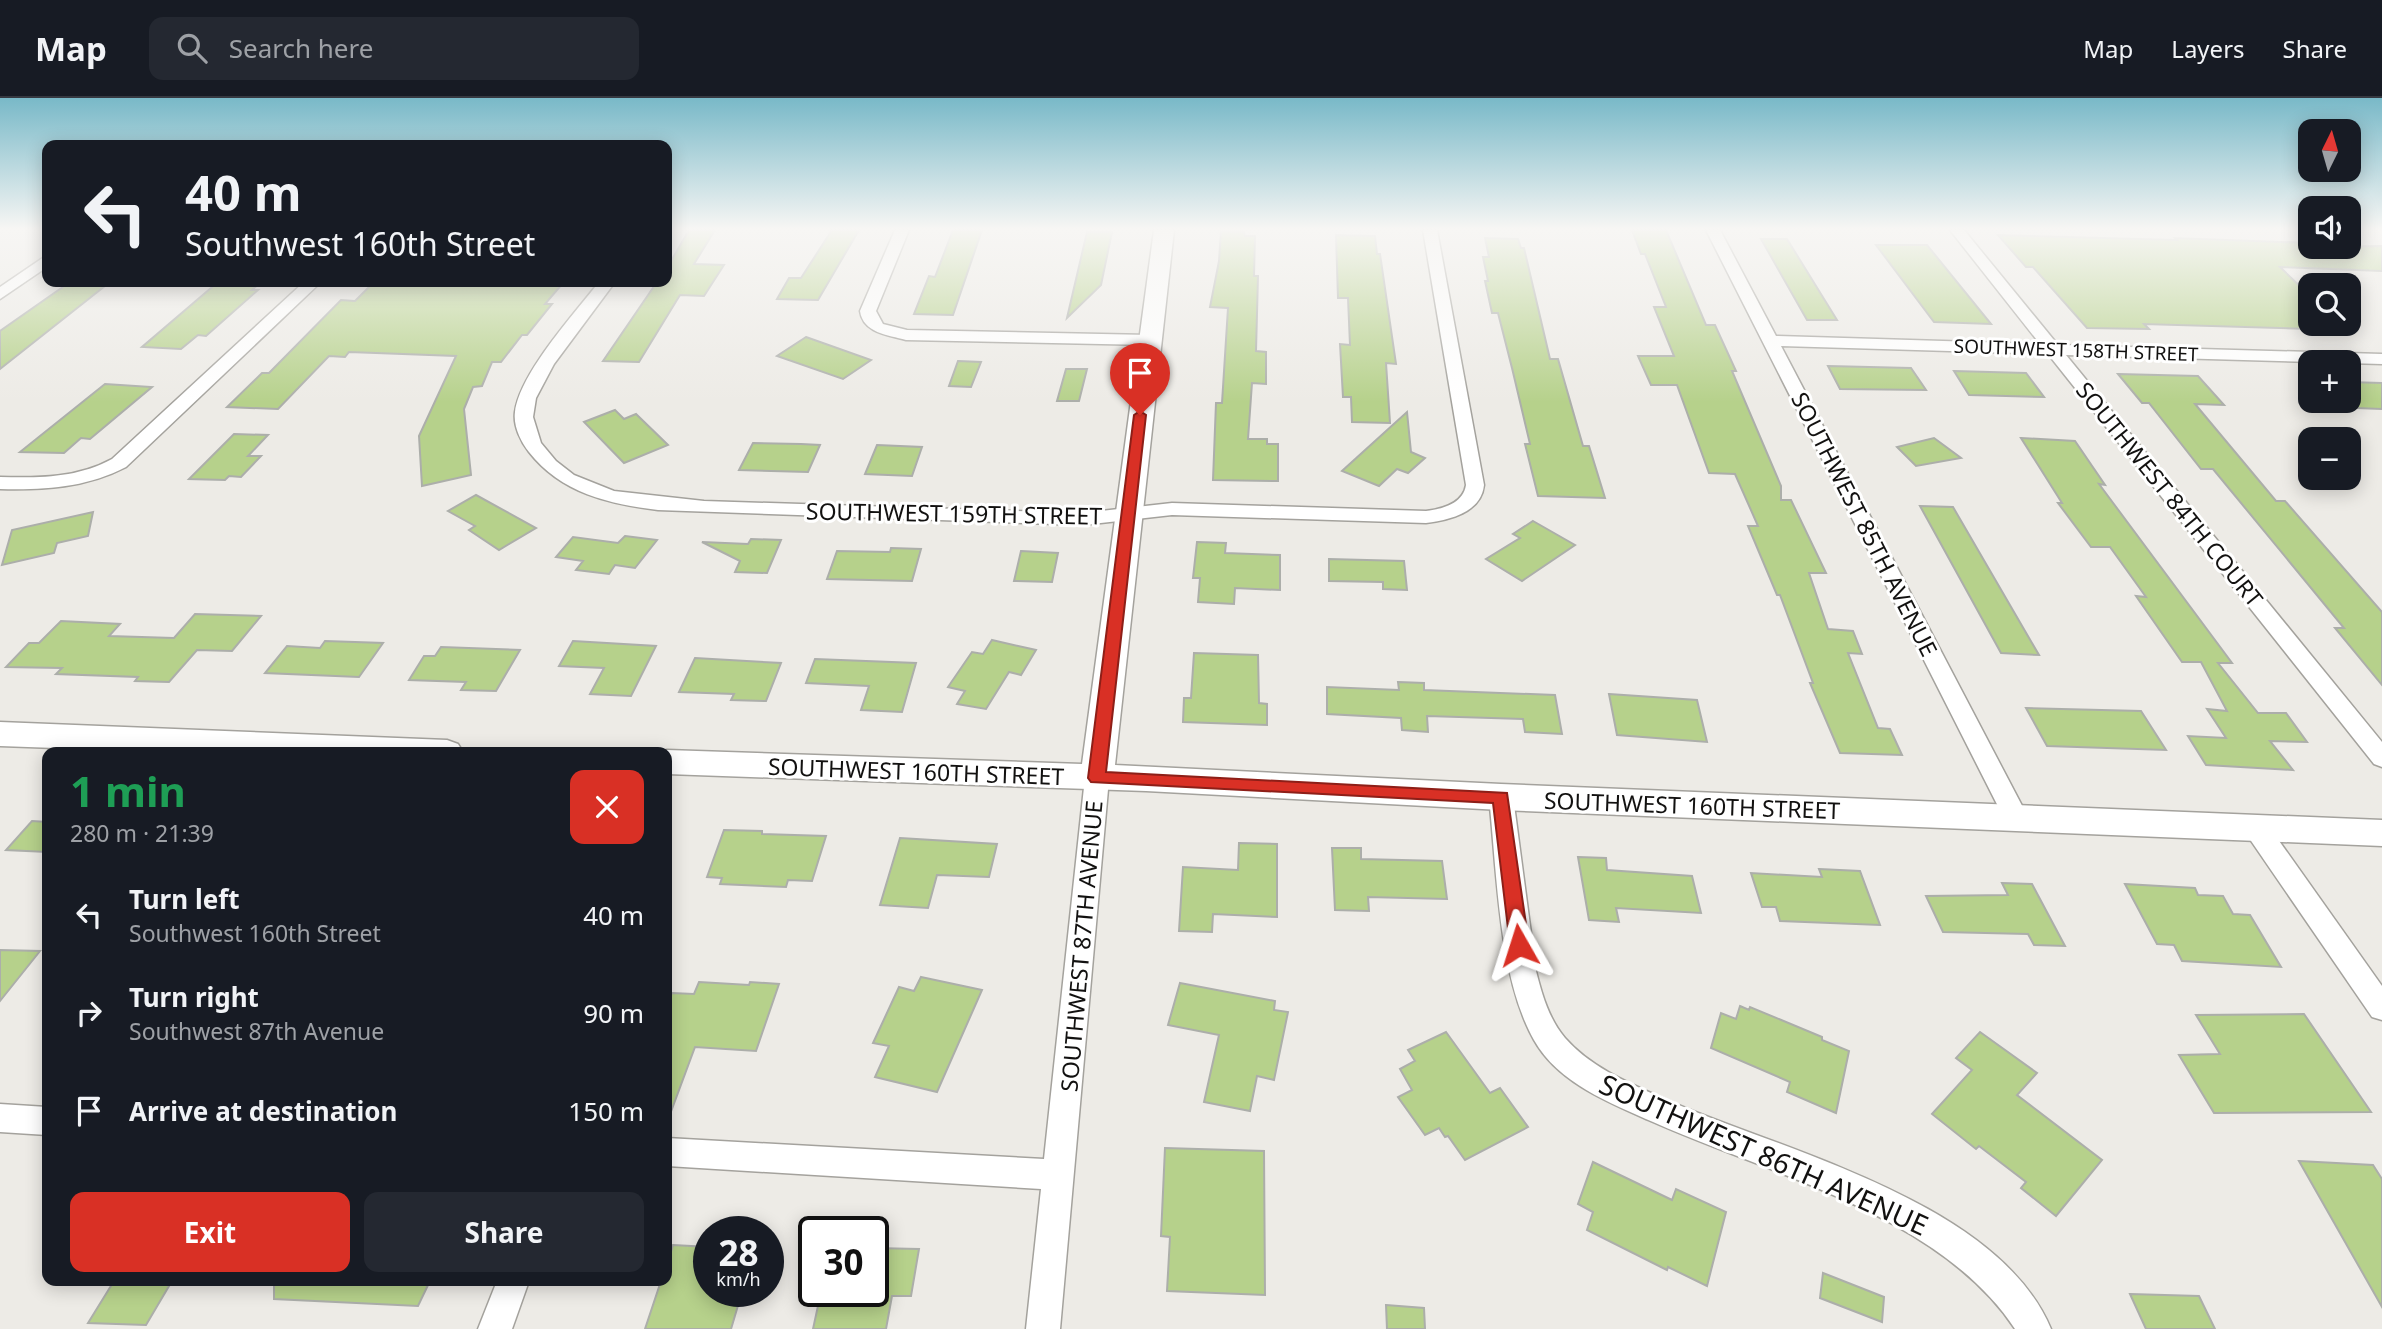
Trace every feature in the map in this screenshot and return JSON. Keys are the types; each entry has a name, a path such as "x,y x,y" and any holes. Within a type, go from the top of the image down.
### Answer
{"street":[{"path":"0,483 70,480 101,473 136,449 307,287"},
{"name":"SOUTHWEST 159TH STREET","path":"603,287 550,360 529,395 524,411 525,426 531,443 542,459 567,480 591,490 626,499 674,506 1083,519 1172,509 1426,517 1459,509 1474,493 1473,465 1441,287"},
{"path":"878,287 868,311 869,318 877,327 917,336 1150,340"},
{"name":"SOUTHWEST 87TH AVENUE","path":"1043,1329 1097,778 1127,514 1157,287"},
{"name":"SOUTHWEST 85TH AVENUE","path":"1742,287 2017,818"},
{"name":"SOUTHWEST 84TH COURT","path":"2003,287 2382,758"},
{"name":"SOUTHWEST 158TH STREET","path":"1770,341 2382,359"},
{"path":"0,734 323,747"},
{"name":"SOUTHWEST 160TH STREET","path":"672,762 2382,833"},
{"name":"SOUTHWEST 86TH AVENUE","path":"1501,797 1522,971 1528,997 1537,1023 1566,1058 1599,1083 1635,1100 1848,1188 1933,1229 1985,1268 2007,1291 2034,1329"},
{"path":"2256,828 2382,1008"},
{"path":"0,1118 42,1121"},
{"path":"672,1152 1059,1175"},
{"path":"495,1329 511,1286"}],"building":[{"path":"62,287 103,287 0,369 0,331"},
{"path":"212,287 255,287 252,290 258,290 206,336 198,335 181,349 142,347"},
{"path":"369,287 559,287 545,304 552,304 527,335 522,335 501,362 492,362 482,386 473,387 464,409 471,475 422,486 419,436 456,356 349,352 345,357 329,356 278,409 227,407 262,373 269,373 341,300 355,301"},
{"path":"653,287 710,287 704,296 680,295 639,362 603,361"},
{"path":"784,287 825,287 818,300 777,299"},
{"path":"924,287 962,287 953,315 914,314"},
{"path":"1074,287 1098,287 1067,318"},
{"path":"1214,287 1258,287 1256,351 1266,352 1266,384 1252,383 1248,439 1267,439 1267,444 1278,444 1278,481 1213,480 1216,403 1222,403 1228,308 1210,307"},
{"path":"1338,287 1385,287 1396,364 1386,363 1390,423 1352,422 1351,397 1343,397 1340,344 1350,345 1348,298 1338,298"},
{"path":"1486,287 1533,287 1550,359 1558,359 1583,446 1589,446 1605,498 1538,496 1525,444 1530,444 1512,368 1498,313 1492,313"},
{"path":"1658,287 1690,287 1706,325 1715,325 1781,486 1781,500 1791,500 1826,573 1809,573 1828,629 1853,631 1862,654 1848,653 1878,728 1890,729 1902,755 1840,753 1810,683 1813,683 1780,595 1777,595 1748,526 1758,526 1735,474 1709,473 1677,385 1651,385 1638,356 1674,356 1654,307 1666,307"},
{"path":"1789,287 1817,287 1837,320 1807,320"},
{"path":"1908,287 1961,287 1991,324 1934,322"},
{"path":"2051,287 2298,287 2298,329 2144,324 2149,329 2087,328"},
{"path":"806,337 871,360 843,379 777,356"},
{"path":"958,361 981,362 971,387 949,386"},
{"path":"1828,366 1911,368 1926,390 1840,389"},
{"path":"1066,369 1087,369 1079,401 1057,401"},
{"path":"1954,371 2026,373 2044,397 1969,395"},
{"path":"2118,374 2198,376 2224,405 2195,404 2276,501 2285,501 2382,612 2382,685 2335,628 2344,628 2213,469 2201,469 2149,403 2142,403"},
{"path":"2361,382 2382,383 2382,409 2361,408"},
{"path":"105,384 152,387 90,439 81,438 64,453 20,452"},
{"path":"615,410 624,419 636,414 668,445 624,463 584,422"},
{"path":"1407,412 1411,452 1425,458 1408,473 1397,469 1379,486 1342,471"},
{"path":"234,434 268,435 248,456 261,456 241,477 229,476 225,480 189,479"},
{"path":"1934,438 1961,458 1916,466 1897,447"},
{"path":"2021,438 2075,441 2105,485 2099,484 2232,663 2218,663 2258,713 2286,713 2307,742 2270,741 2293,770 2206,765 2188,736 2226,738 2207,709 2227,711 2201,662 2182,662 2136,596 2146,597 2110,547 2091,547 2058,503 2062,503"},
{"path":"753,443 820,445 808,472 739,470"},
{"path":"877,445 922,447 912,476 865,474"},
{"path":"476,495 536,528 499,550 469,530 475,526 448,511"},
{"path":"1920,506 1953,507 2039,655 2001,653"},
{"path":"93,512 88,536 57,543 54,553 2,565 12,530"},
{"path":"1533,521 1575,545 1522,581 1486,559 1520,538 1513,534"},
{"path":"625,536 657,540 635,568 615,565 609,574 576,570 583,561 556,557 573,537 618,543"},
{"path":"751,539 781,540 767,573 735,572 740,561 702,542 748,544"},
{"path":"1197,542 1226,543 1225,553 1280,555 1280,590 1235,588 1234,604 1198,602 1200,578 1193,578"},
{"path":"891,548 921,549 912,581 827,579 837,551 890,552"},
{"path":"1021,551 1058,553 1052,582 1014,581"},
{"path":"1329,559 1404,561 1407,590 1383,589 1383,582 1329,581"},
{"path":"195,614 261,616 232,651 197,650 169,682 135,681 138,677 56,674 62,668 6,667 29,643 39,643 61,621 120,624 109,636 174,638"},
{"path":"992,640 1036,650 1021,675 1009,672 986,709 957,704 965,691 948,687 972,652 983,654"},
{"path":"325,641 383,643 359,677 265,673 287,646 320,648"},
{"path":"573,641 656,646 631,696 590,694 604,668 559,666"},
{"path":"441,647 520,650 496,691 461,690 466,682 409,680 424,656 435,656"},
{"path":"1194,653 1258,655 1259,703 1267,704 1267,725 1183,722 1184,698 1191,698"},
{"path":"695,658 781,663 766,701 731,700 734,694 679,692"},
{"path":"815,659 916,663 902,712 861,710 869,686 806,683"},
{"path":"1398,682 1424,683 1424,690 1555,695 1562,734 1525,732 1523,719 1427,716 1428,732 1402,730 1401,718 1327,714 1327,687 1399,690"},
{"path":"1609,694 1697,700 1707,742 1617,735"},
{"path":"2026,708 2141,711 2166,750 2047,746"},
{"path":"32,821 42,822 42,852 6,850"},
{"path":"724,830 826,836 812,881 788,880 786,887 720,884 722,878 707,877"},
{"path":"900,838 997,844 989,877 937,875 928,908 880,905"},
{"path":"1239,843 1277,844 1277,917 1213,914 1212,932 1179,931 1183,867 1238,870"},
{"path":"1332,848 1361,848 1361,859 1442,861 1447,899 1368,897 1369,911 1335,910"},
{"path":"1578,857 1606,858 1607,870 1692,876 1701,913 1616,908 1619,922 1589,920"},
{"path":"1819,869 1860,871 1880,925 1780,921 1776,907 1762,907 1751,873 1822,877"},
{"path":"2002,883 2032,884 2065,946 2034,945 2028,934 1943,932 1926,896 2008,895"},
{"path":"2125,884 2195,888 2198,895 2223,896 2233,914 2250,915 2281,967 2182,961 2174,945 2157,944"},
{"path":"0,950 40,951 0,1001"},
{"path":"921,977 982,990 937,1092 875,1077 889,1046 873,1043 899,987 914,991"},
{"path":"699,982 779,984 756,1051 695,1047 672,1109 672,993 694,994"},
{"path":"1180,983 1275,1001 1274,1010 1288,1012 1274,1080 1257,1076 1250,1111 1204,1102 1219,1035 1168,1025"},
{"path":"1740,1006 1749,1010 1750,1007 1849,1051 1836,1113 1787,1092 1790,1082 1711,1048 1721,1013 1736,1019"},
{"path":"2304,1014 2371,1112 2214,1113 2179,1055 2220,1054 2196,1015"},
{"path":"1446,1032 1490,1093 1500,1088 1528,1127 1465,1160 1439,1128 1425,1135 1398,1097 1412,1090 1400,1069 1415,1061 1408,1050"},
{"path":"1980,1032 2037,1073 2017,1095 2102,1160 2056,1216 2021,1188 2026,1182 1979,1146 1976,1149 1932,1114 1972,1070 1956,1058"},
{"path":"1165,1148 1264,1151 1265,1295 1167,1291 1170,1237 1161,1236"},
{"path":"2299,1161 2373,1165 2382,1179 2382,1307"},
{"path":"1593,1162 1672,1200 1676,1189 1726,1212 1707,1286 1668,1267 1667,1270 1587,1230 1593,1212 1578,1204"},
{"path":"673,1245 693,1246 693,1307 738,1307 731,1329 645,1329 659,1286 672,1286"},
{"path":"889,1248 919,1249 911,1296 892,1296 886,1329 813,1329 818,1307 889,1307"},
{"path":"1823,1273 1884,1297 1882,1322 1820,1298"},
{"path":"111,1286 169,1286 146,1325 88,1323"},
{"path":"274,1286 428,1286 418,1306 274,1299"},
{"path":"2130,1294 2199,1296 2215,1329 2146,1329"},
{"path":"1386,1305 1424,1308 1425,1329 1387,1329"}],"route":[{"path":"1140,415 1097,778 1501,797 1519,945"}]}
